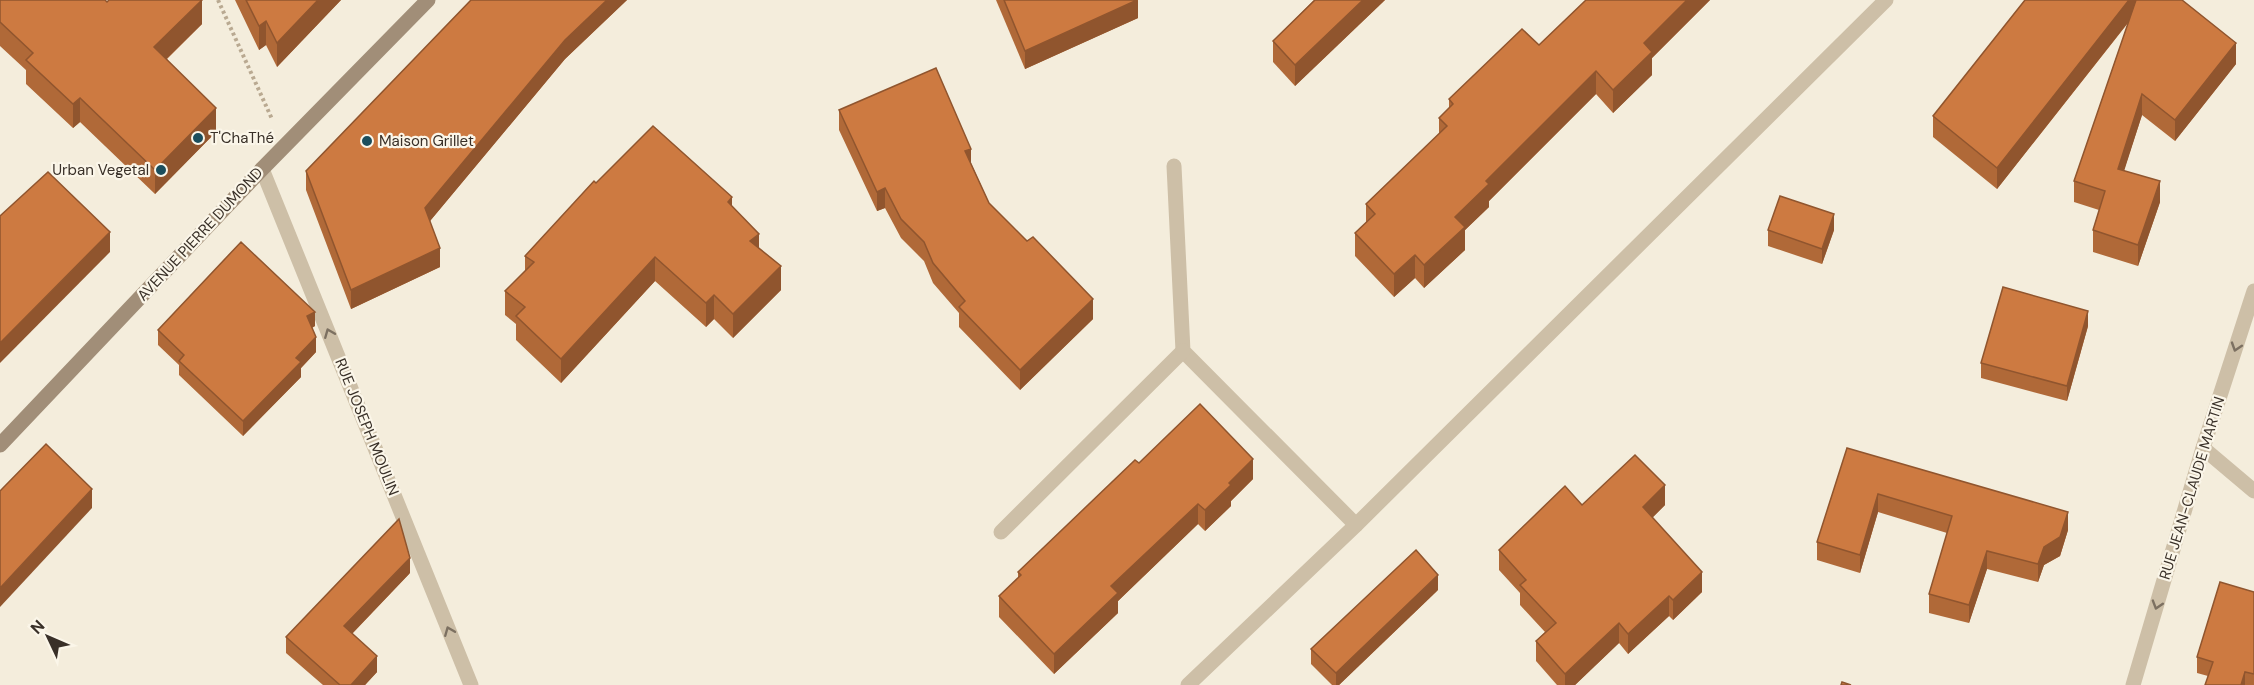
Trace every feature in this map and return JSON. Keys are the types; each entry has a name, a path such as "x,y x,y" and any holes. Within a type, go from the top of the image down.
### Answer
{"main road":[{"name":"AVENUE PIERRE DUMOND","path":"0,444 287,143 428,0"}],"street":[{"path":"1188,685 1356,525 1886,0"},
{"path":"1174,166 1183,351 1356,525"},
{"name":"RUE JOSEPH MOULIN","path":"262,169 471,685"},
{"name":"RUE JEAN-CLAUDE MARTIN","path":"2133,685 2203,448 2254,291"},
{"path":"1001,532 1183,351"},
{"path":"2203,448 2254,491"}],"path":[{"path":"218,0 264,106 287,143"}],"building":[{"path":"0,0 105,0 107,2 109,0 202,0 154,47 216,108 155,170 80,98 73,104 26,60 33,53 0,22"},
{"path":"246,0 318,0 277,43 266,21 259,26"},
{"path":"471,0 607,0 565,40 425,208 440,248 351,290 306,171"},
{"path":"1004,0 1137,0 1025,51"},
{"path":"1315,0 1363,0 1295,65 1273,41"},
{"path":"1586,0 1687,0 1644,43 1652,52 1613,90 1596,71 1486,181 1489,184 1455,217 1465,227 1424,265 1415,255 1394,274 1355,233 1375,214 1366,204 1447,126 1439,118 1453,104 1449,99 1522,29 1539,45"},
{"path":"2025,0 2129,0 1997,168 1933,116"},
{"path":"2136,0 2182,0 2236,43 2175,120 2142,94 2118,169 2160,181 2138,245 2093,230 2105,191 2074,181"},
{"path":"936,68 971,149 965,151 989,203 1027,241 1033,237 1093,299 1020,370 959,307 965,301 933,263 924,242 901,219 885,188 877,192 839,110"},
{"path":"653,126 732,197 728,202 759,234 750,241 781,266 733,314 714,295 706,303 655,257 561,359 516,316 525,307 505,291 534,262 525,256 594,181 596,183"},
{"path":"48,172 110,232 0,343 0,216"},
{"path":"1780,196 1834,214 1822,249 1768,230"},
{"path":"241,242 315,312 307,316 316,337 296,358 301,362 243,421 179,361 184,355 158,330"},
{"path":"2003,287 2088,311 2067,386 1981,363"},
{"path":"1200,404 1253,459 1205,510 1198,504 1111,586 1118,593 1054,654 999,596 1021,575 1018,572 1135,460 1139,463"},
{"path":"46,444 92,489 0,588 0,491"},
{"path":"1847,448 2068,512 2060,537 2044,547 2038,564 1987,551 1969,605 1929,594 1952,516 1878,494 1860,555 1817,542"},
{"path":"1635,455 1665,485 1643,507 1702,572 1673,600 1669,596 1628,634 1619,623 1565,674 1536,641 1556,623 1520,585 1526,580 1499,550 1565,486 1582,505"},
{"path":"399,519 410,558 344,626 377,656 351,685 340,685 286,637"},
{"path":"1416,550 1438,575 1336,673 1311,649"},
{"path":"2220,582 2254,592 2254,674 2245,672 2241,685 2205,685 2213,662 2197,657"}],"place":[{"name":"T'ChaThé","path":"198,138"},
{"name":"Maison Grillet","path":"367,141"},
{"name":"Urban Vegetal","path":"161,170"}]}
